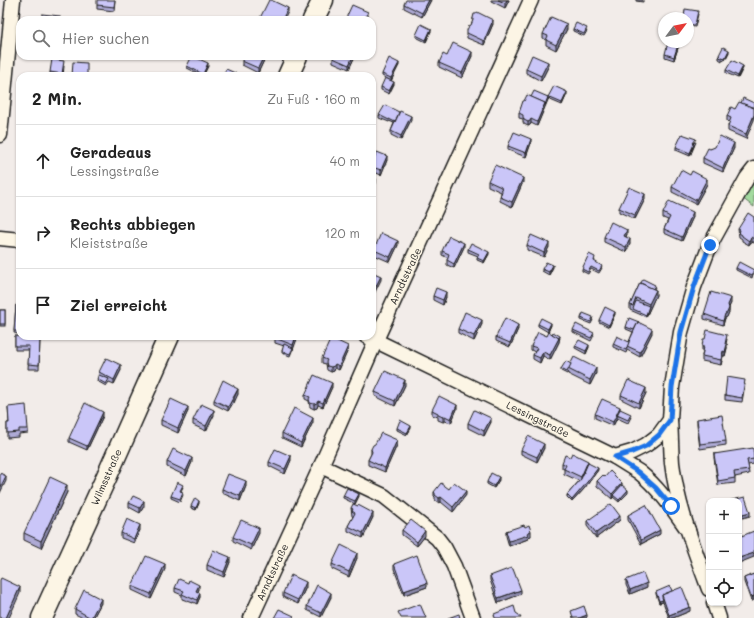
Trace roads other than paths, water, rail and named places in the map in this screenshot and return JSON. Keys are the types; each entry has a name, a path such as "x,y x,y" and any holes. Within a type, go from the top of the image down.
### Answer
{"street":[{"path":"0,135 13,0"},
{"path":"315,16 322,0"},
{"name":"Arndtstraße","path":"376,327 531,0"},
{"path":"290,72 295,60"},
{"path":"706,581 688,530 679,498 672,463 670,420 672,387 681,332 694,287 710,245 747,178 754,169"},
{"path":"0,238 16,240"},
{"name":"Wilmsstraße","path":"42,618 167,340"},
{"name":"Arndtstraße","path":"251,618 322,466 370,340"},
{"name":"Lessingstraße","path":"375,340 615,457 638,472 656,488 688,530"},
{"path":"615,457 646,446 659,435 670,420"},
{"path":"322,466 384,496 437,538 454,566 473,618"},
{"path":"715,606 719,618"}]}
